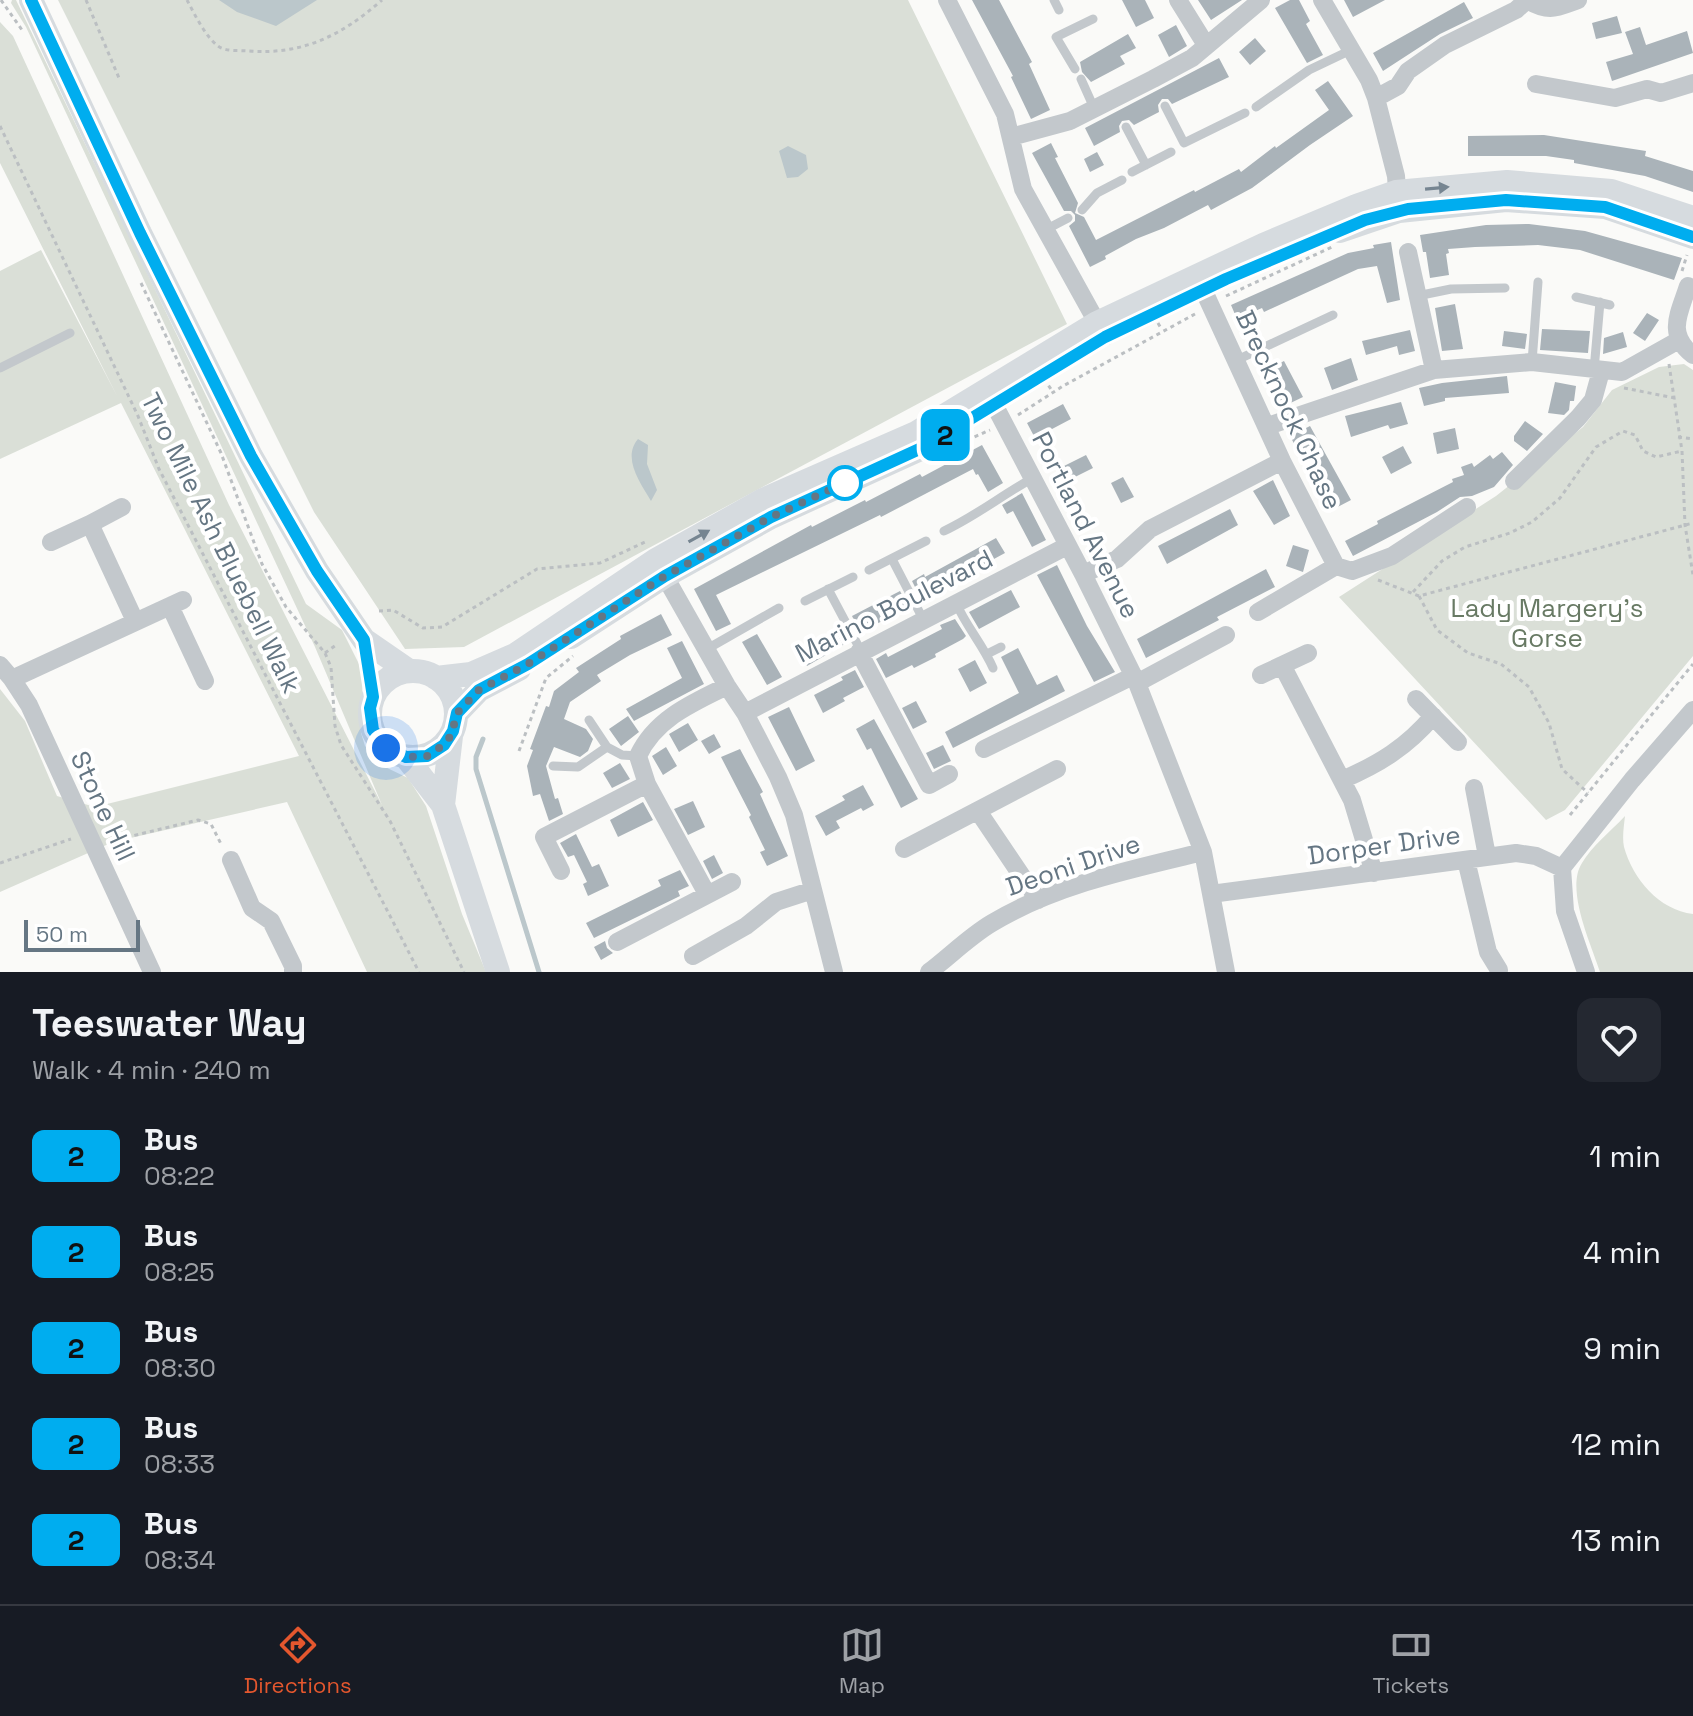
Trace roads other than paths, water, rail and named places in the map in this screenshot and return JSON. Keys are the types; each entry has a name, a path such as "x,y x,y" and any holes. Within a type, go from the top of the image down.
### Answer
{"street":[{"path":"31,0 140,233 251,456 317,571 364,640 409,671"},
{"path":"947,0 1005,114 1023,189 1101,330"},
{"path":"1178,0 1206,45"},
{"path":"1011,137 1070,121 1094,108 1116,106 1156,86 1261,0"},
{"path":"1322,0 1376,98 1396,176 1398,201"},
{"path":"1376,98 1398,86 1408,71 1445,45 1516,10 1527,0 1539,8 1552,10 1578,0"},
{"path":"1536,84 1615,98 1647,89 1661,93 1693,83"},
{"path":"436,678 471,674 515,655 661,568 926,446 996,407 1101,330 1365,220 1398,201 1507,182 1611,191 1693,218"},
{"path":"1398,201 1506,200 1605,207 1692,246"},
{"path":"1408,252 1434,370"},
{"path":"1673,343 1688,286"},
{"name":"Brecknock Chase","path":"1203,290 1282,461 1344,569"},
{"path":"1673,343 1693,355"},
{"path":"1268,426 1434,370 1532,362 1622,372 1673,343"},
{"path":"1514,481 1593,400 1598,371"},
{"name":"Portland Avenue","path":"996,407 1135,679 1203,852 1226,972"},
{"path":"1083,574 1117,559 1150,529 1282,461"},
{"path":"51,542 122,507"},
{"path":"1258,612 1344,569 1392,556 1467,507"},
{"path":"90,524 135,621"},
{"name":"Marino Boulevard","path":"745,713 1067,546"},
{"path":"364,640 373,697 370,719 378,740 386,748 406,757 427,756 444,745 479,690 528,664 661,568"},
{"path":"661,568 745,713 778,777 794,815 834,972"},
{"path":"6,672 177,603 205,681"},
{"path":"984,749 1226,635"},
{"path":"860,652 929,785 949,774"},
{"path":"1261,675 1308,653"},
{"path":"1282,665 1342,780 1362,827 1374,873"},
{"path":"373,697 391,677 409,671 428,673 451,693 454,725 443,805"},
{"name":"Stone Hill","path":"6,672 29,705 152,972"},
{"path":"707,894 647,784 638,756 644,743 677,710 727,686"},
{"path":"1416,699 1458,742"},
{"path":"1586,972 1565,911 1562,868 1693,710"},
{"path":"1342,780 1393,755 1414,738 1433,716"},
{"path":"406,757 443,805 498,972"},
{"path":"904,849 1057,769"},
{"path":"561,871 541,828 647,784"},
{"path":"1474,788 1487,856"},
{"path":"978,811 1038,900"},
{"name":"Deoni Drive","path":"929,972 991,923 1038,900 1123,871 1203,852"},
{"name":"Dorper Drive","path":"1211,894 1516,853 1536,856 1562,868"},
{"path":"231,860 252,908 271,921 293,972"},
{"path":"1466,860 1488,952 1499,970"},
{"path":"617,942 732,882"},
{"path":"693,956 746,926 776,902 813,890"}],"lane":[{"path":"1075,69 1056,37 1093,19"},
{"path":"1256,107 1309,70 1351,50"},
{"path":"1081,79 1094,108"},
{"path":"1165,106 1184,143 1245,113"},
{"path":"1126,127 1146,165"},
{"path":"1132,172 1171,152"},
{"path":"1082,210 1097,193 1122,180"},
{"path":"1045,230 1068,218"},
{"path":"1532,362 1538,282"},
{"path":"1417,296 1451,289 1505,288"},
{"path":"1576,297 1605,304 1598,371"},
{"path":"1237,360 1333,315"},
{"path":"0,368 70,333"},
{"path":"944,531 975,516 997,498 1033,478"},
{"path":"869,570 926,541"},
{"path":"892,559 923,619"},
{"path":"805,601 853,577"},
{"path":"828,589 860,652"},
{"path":"956,603 993,668"},
{"path":"707,649 779,608"},
{"path":"987,654 1001,647"},
{"path":"589,720 607,747 622,755 638,756"},
{"path":"553,766 578,767 607,747"}],"waterway":[{"path":"483,739 476,757 476,769 539,972"}],"park label":[{"name":"Lady Margery's Gorse","path":"1547,623"}]}
